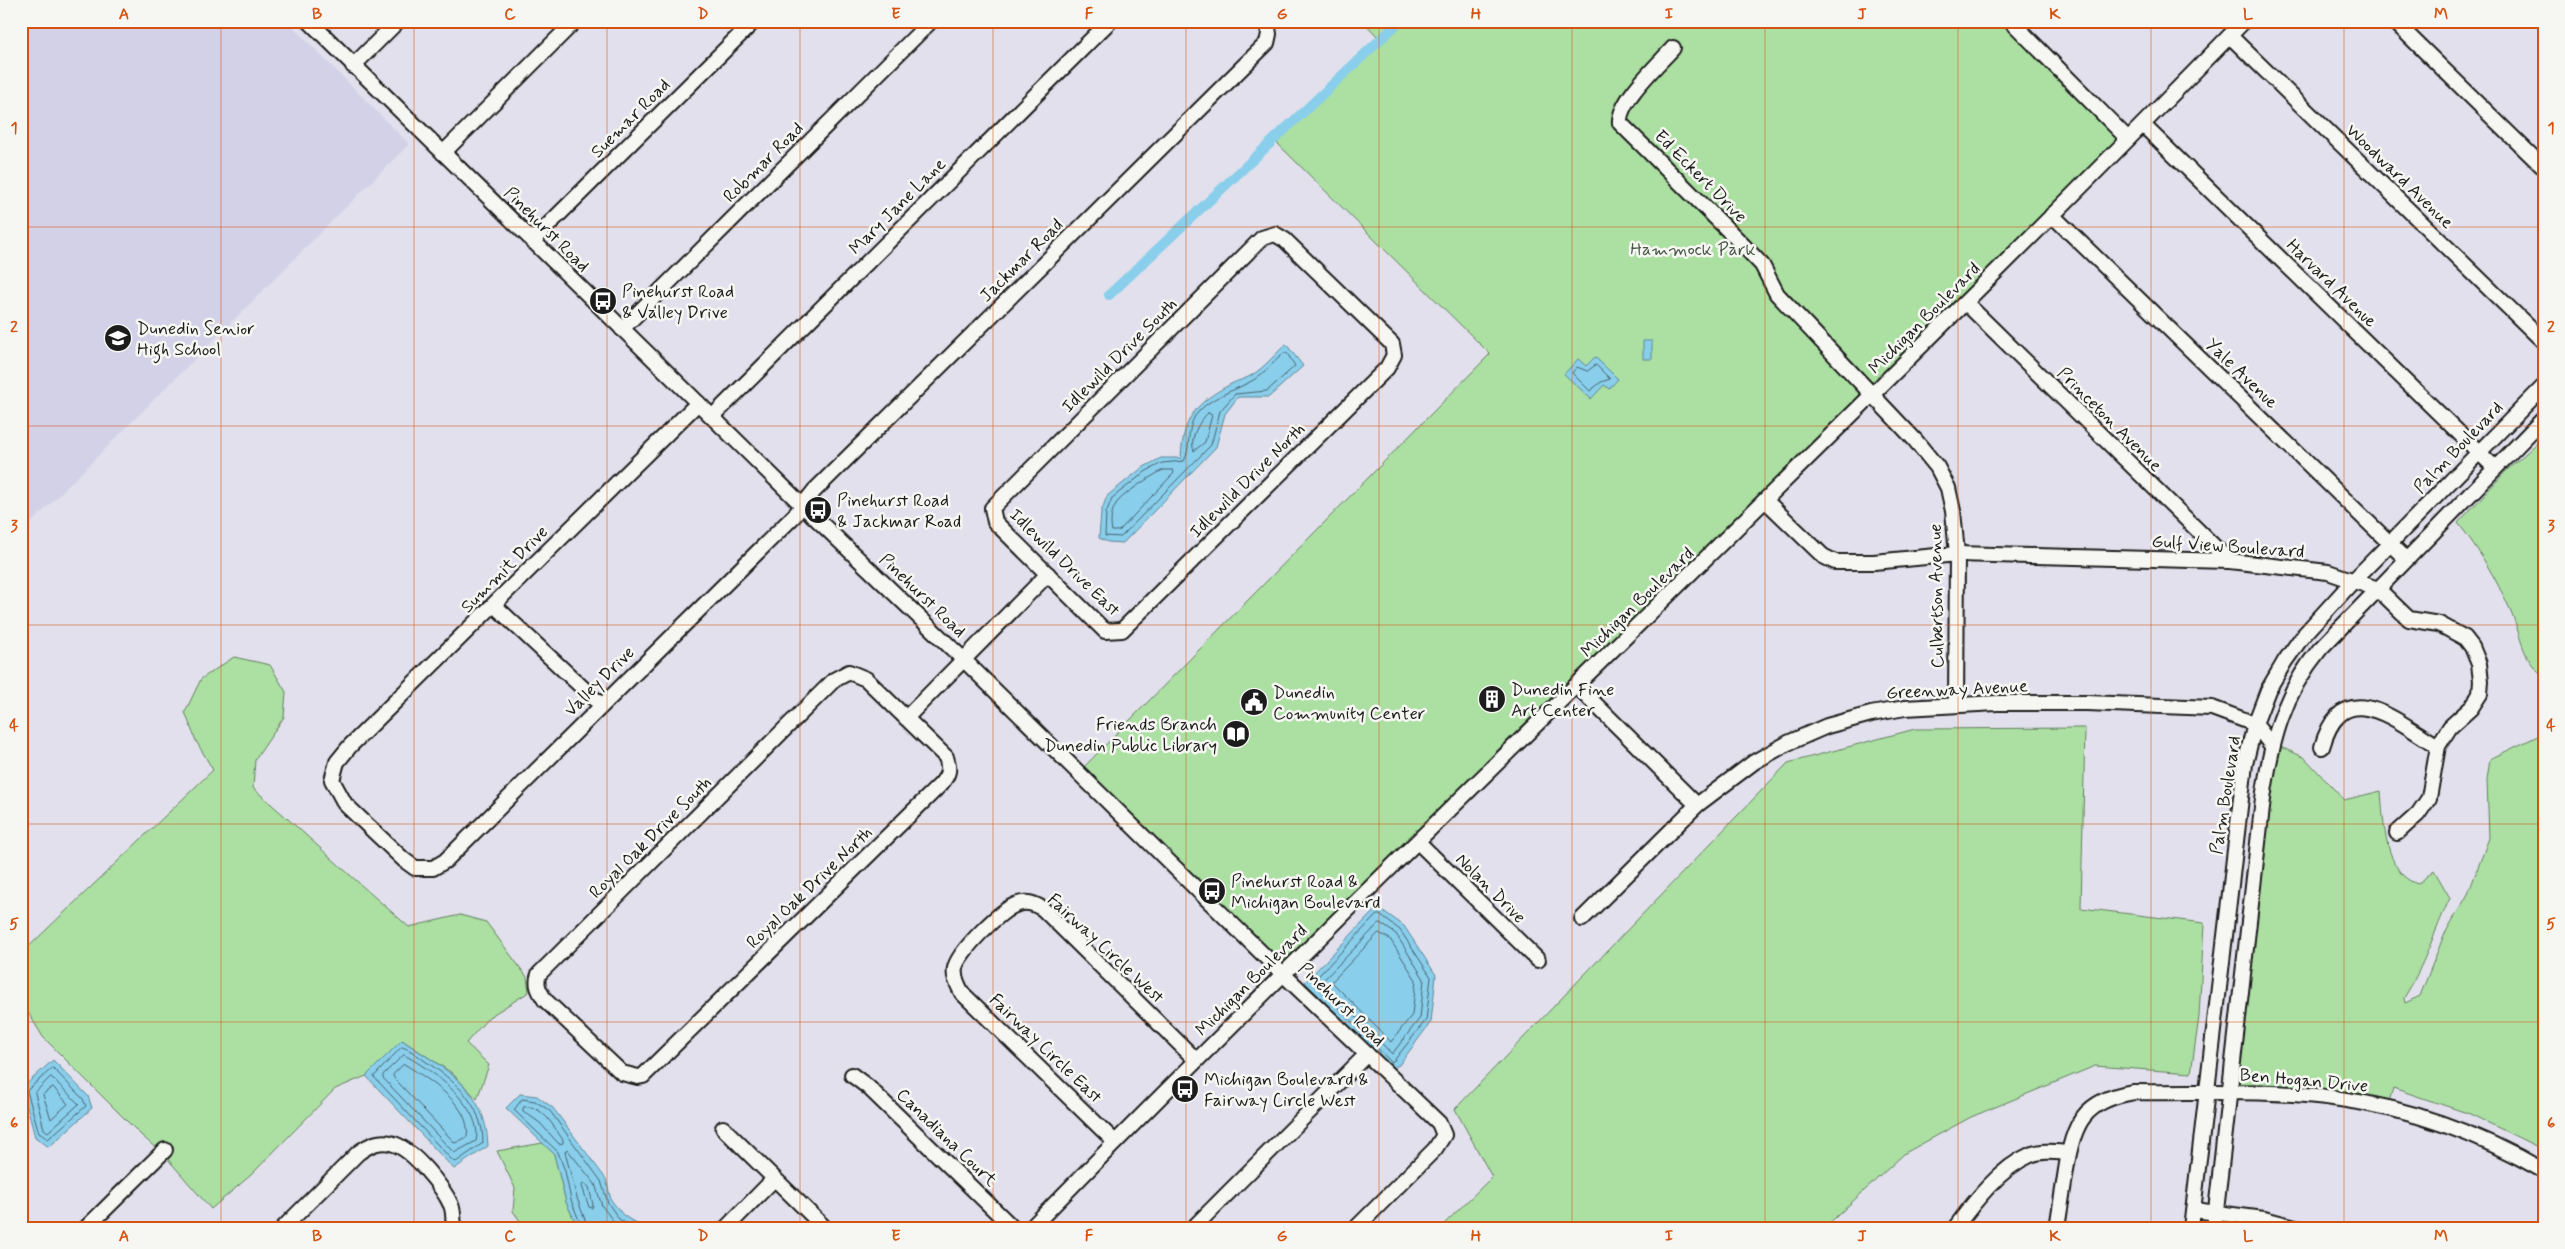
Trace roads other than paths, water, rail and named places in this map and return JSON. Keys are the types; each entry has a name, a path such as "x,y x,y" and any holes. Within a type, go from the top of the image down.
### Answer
{"street":[{"name":"Pinehurst Road","path":"308,21 802,505 964,660 1283,974 1439,1123 1444,1135 1435,1149 1356,1228"},
{"path":"353,66 398,21"},
{"path":"443,153 576,21"},
{"name":"Suemar Road","path":"532,240 754,21"},
{"name":"Robmar Road","path":"622,329 931,21"},
{"name":"Mary Jane Lane","path":"712,416 1110,21"},
{"name":"Jackmar Road","path":"802,505 1267,43 1270,34 1267,21"},
{"path":"2011,21 2128,140"},
{"name":"Michigan Boulevard","path":"1031,1228 1283,974 1874,396 2244,21"},
{"path":"2394,21 2544,168"},
{"name":"Woodward Avenue","path":"2230,36 2544,342"},
{"name":"Ed Eckert Drive","path":"1673,48 1628,100 1620,115 1620,123 1762,265 1777,294 1874,396"},
{"name":"Harvard Avenue","path":"2143,124 2495,468"},
{"name":"Yale Avenue","path":"2052,215 2406,559"},
{"name":"Idlewild Drive South","path":"992,508 1262,238 1275,234 1285,240 1392,344 1394,355"},
{"name":"Princeton Avenue","path":"1966,303 2229,562"},
{"name":"Idlewild Drive North","path":"1122,630 1387,368 1394,355"},
{"name":"Palm Boulevard","path":"2191,1228 2245,764 2255,724 2268,690 2302,637 2353,580 2544,386"},
{"name":"Culbertson Avenue","path":"1874,396 1931,460 1948,488 1953,511 1957,554 1956,704"},
{"name":"Summit Drive","path":"415,868 404,860 345,804 332,780 337,762 698,403"},
{"path":"2214,1228 2263,799 2272,746 2289,696 2305,667 2406,559 2544,418"},
{"name":"Gulf View Boulevard","path":"1766,502 1822,556 1835,562 1874,562 1957,554 2229,562 2328,572 2378,589 2409,619 2439,624 2465,638 2472,647 2479,664 2480,694 2471,708 2450,728 2438,746 2429,798 2418,814 2398,833"},
{"name":"Valley Drive","path":"415,868 433,868 445,861 794,516 802,505"},
{"name":"Idlewild Drive East","path":"992,508 995,522 1105,631 1122,630"},
{"path":"906,718 1048,574"},
{"path":"494,605 601,705"},
{"name":"Royal Oak Drive South","path":"643,1076 638,1077 622,1073 545,1000 538,989 537,980 540,974 840,675 849,672 866,679 906,718"},
{"path":"1578,686 1697,805"},
{"name":"Greenway Avenue","path":"1582,919 1697,805 1754,762 1788,743 1827,726 1879,712 1956,704 2087,703 2212,708 2255,724"},
{"path":"2322,747 2326,732 2336,718 2345,711 2358,706 2376,709 2438,746"},
{"name":"Royal Oak Drive North","path":"643,1076 942,784 948,774 949,766 946,756 906,718"},
{"path":"2255,724 2272,746"},
{"name":"Nolan Drive","path":"1418,842 1538,960"},
{"name":"Fairway Circle West","path":"955,979 954,970 958,960 1000,914 1019,903 1032,902 1043,909 1196,1060"},
{"name":"Fairway Circle East","path":"955,979 962,993 1115,1142"},
{"path":"2219,979 2241,982"},
{"path":"1193,1228 1367,1054"},
{"name":"Canadiana Court","path":"852,1075 868,1087 1013,1228"},
{"name":"Ben Hogan Drive","path":"2057,1228 2068,1153 2078,1122 2088,1110 2102,1101 2117,1095 2134,1092 2228,1093 2338,1098 2380,1105 2428,1118 2475,1135 2544,1171"},
{"path":"723,1128 825,1228"},
{"path":"283,1228 358,1153 369,1145 382,1142 394,1144 405,1150 431,1176 452,1207 454,1228"},
{"path":"86,1228 165,1150"},
{"path":"1955,1228 1974,1203 2015,1163 2031,1154 2048,1151 2068,1153"},
{"path":"726,1228 774,1179"},
{"path":"2194,1210 2217,1212 2299,1228"}],"water":[{"path":"1643,341 1652,341 1652,359 1643,359"},
{"path":"1286,344 1303,366 1269,397 1238,397 1225,414 1216,447 1123,543 1108,542 1099,538 1101,512 1107,496 1142,468 1161,458 1181,458 1182,444 1188,421 1200,405 1219,391 1257,372"},
{"path":"1595,357 1618,379 1609,389 1604,385 1591,399 1564,374 1578,359 1586,366"},
{"path":"1378,907 1404,926 1436,975 1431,1022 1399,1065 1391,1069 1305,982"},
{"path":"402,1040 448,1071 471,1094 480,1109 488,1146 454,1169 366,1076"},
{"path":"53,1060 88,1096 92,1108 49,1147 35,1137 22,1088"},
{"path":"520,1094 537,1096 553,1108 606,1179 611,1200 623,1215 643,1228 578,1228 566,1202 554,1154 506,1108"}],"waterway":[{"path":"1109,295 1400,21"}],"place":[{"name":"Pinehurst Road & Valley Drive","path":"603,301"},
{"name":"Dunedin Senior High School","path":"118,338"},
{"name":"Pinehurst Road & Jackmar Road","path":"818,510"},
{"name":"Dunedin Fine Art Center","path":"1492,699"},
{"name":"Dunedin Community Center","path":"1254,702"},
{"name":"Friends Branch Dunedin Public Library","path":"1236,734"},
{"name":"Pinehurst Road & Michigan Boulevard","path":"1212,891"},
{"name":"Michigan Boulevard & Fairway Circle West","path":"1185,1089"}],"park label":[{"name":"Hammock Park","path":"1693,249"}]}
